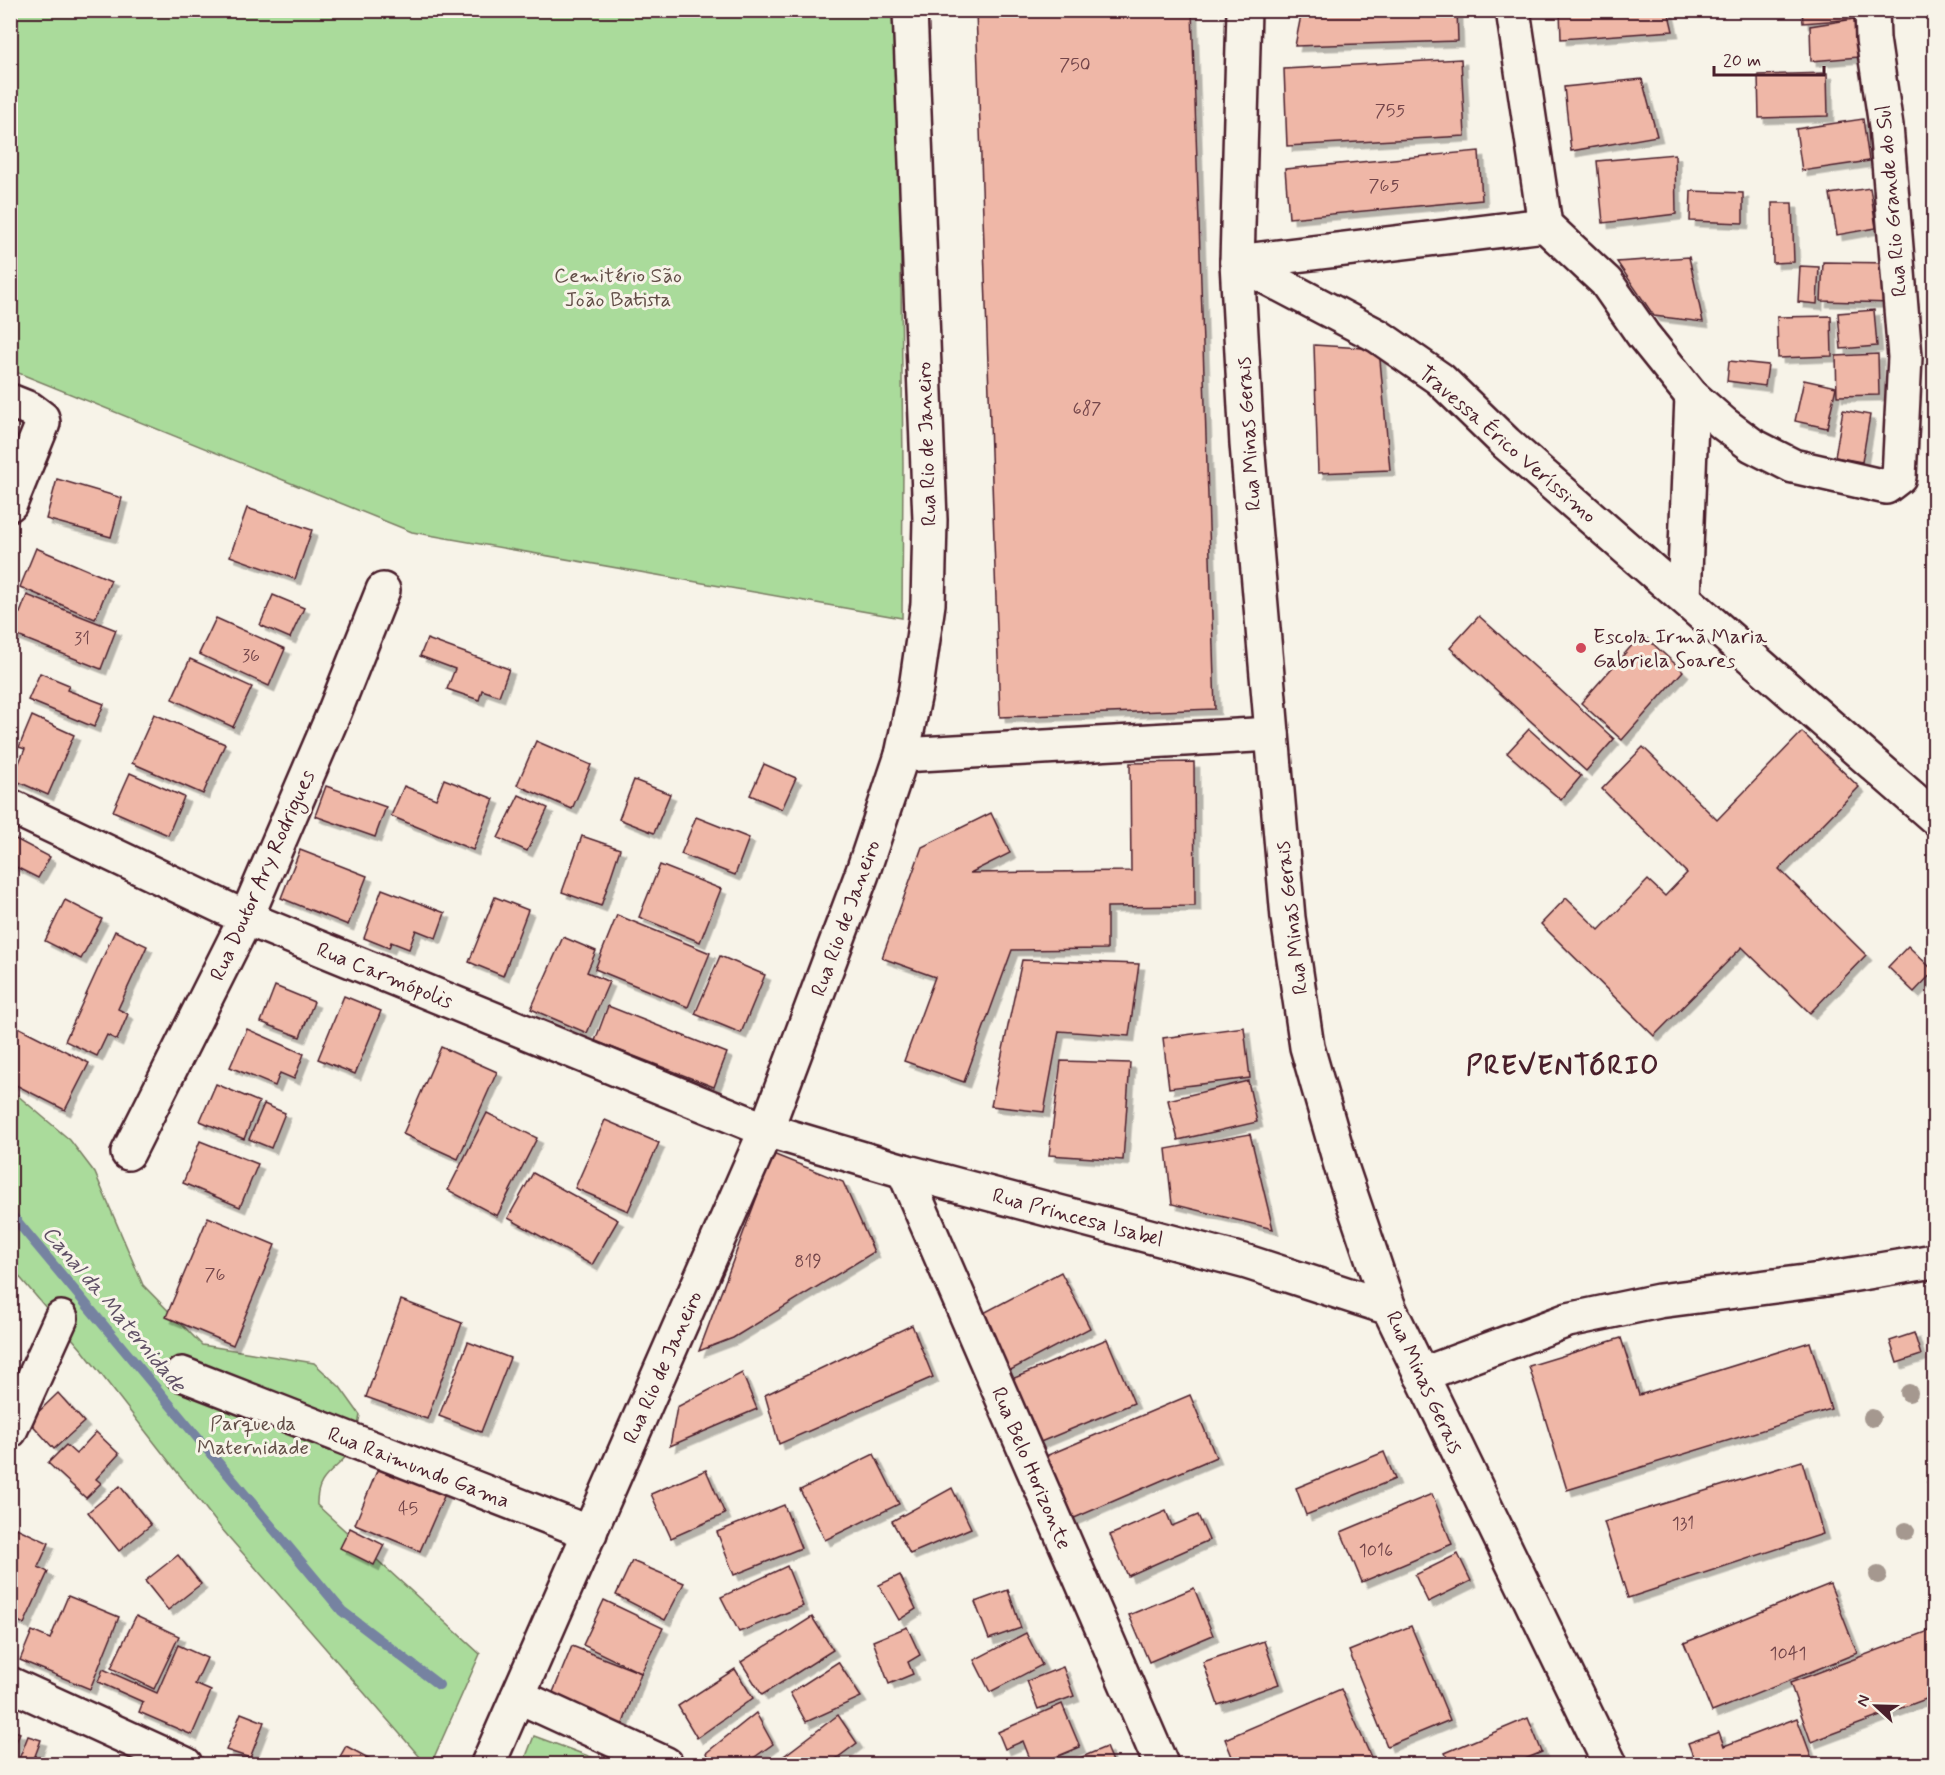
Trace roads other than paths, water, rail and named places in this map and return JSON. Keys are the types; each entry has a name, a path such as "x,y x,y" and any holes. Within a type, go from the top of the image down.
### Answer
{"street":[{"name":"Rua Rio de Janeiro","path":"488,1764 766,1130 862,874 902,756 928,604 930,520 910,10"},
{"name":"Rua Minas Gerais","path":"1244,10 1237,262 1248,444 1288,918 1307,1047 1342,1169 1389,1308 1610,1764"},
{"path":"1513,10 1545,225 1606,282 1643,335 1692,396 1684,598"},
{"name":"Rua Rio Grande do Sul","path":"1692,396 1752,445 1793,466 1886,487 1899,477 1905,357 1886,126 1873,39 1872,10"},
{"path":"1237,262 1545,225"},
{"name":"Travessa Érico Veríssimo","path":"1237,262 1378,336 1440,379 1506,443 1935,817"},
{"path":"10,401 30,409 42,418 10,504"},
{"name":"Rua Doutor Ary Rodrigues","path":"128,1153 246,918 334,713 383,590"},
{"path":"902,756 1272,734"},
{"name":"Rua Carmópolis","path":"10,806 246,918 766,1130"},
{"name":"Rua Princesa Isabel","path":"766,1130 904,1171 1247,1262 1389,1308"},
{"name":"Rua Belo Horizonte","path":"904,1171 1161,1764"},
{"path":"1421,1375 1568,1320 1659,1301 1820,1280 1935,1261"},
{"path":"10,1431 61,1318"},
{"name":"Rua Raimundo Gama","path":"182,1374 590,1533"},
{"path":"10,1684 184,1764"},
{"path":"518,1696 666,1764"}],"waterway":[{"name":"Canal da Maternidade","path":"10,1213 342,1611 439,1685"}],"place":[{"name":"Escola Irmã Maria Gabriela Soares","path":"1581,648"}],"district":[{"name":"PREVENTÓRIO","path":"1563,1065"}],"park label":[{"name":"Cemitério São João Batista","path":"618,287"},
{"name":"Parque da Maternidade","path":"253,1435"}]}
